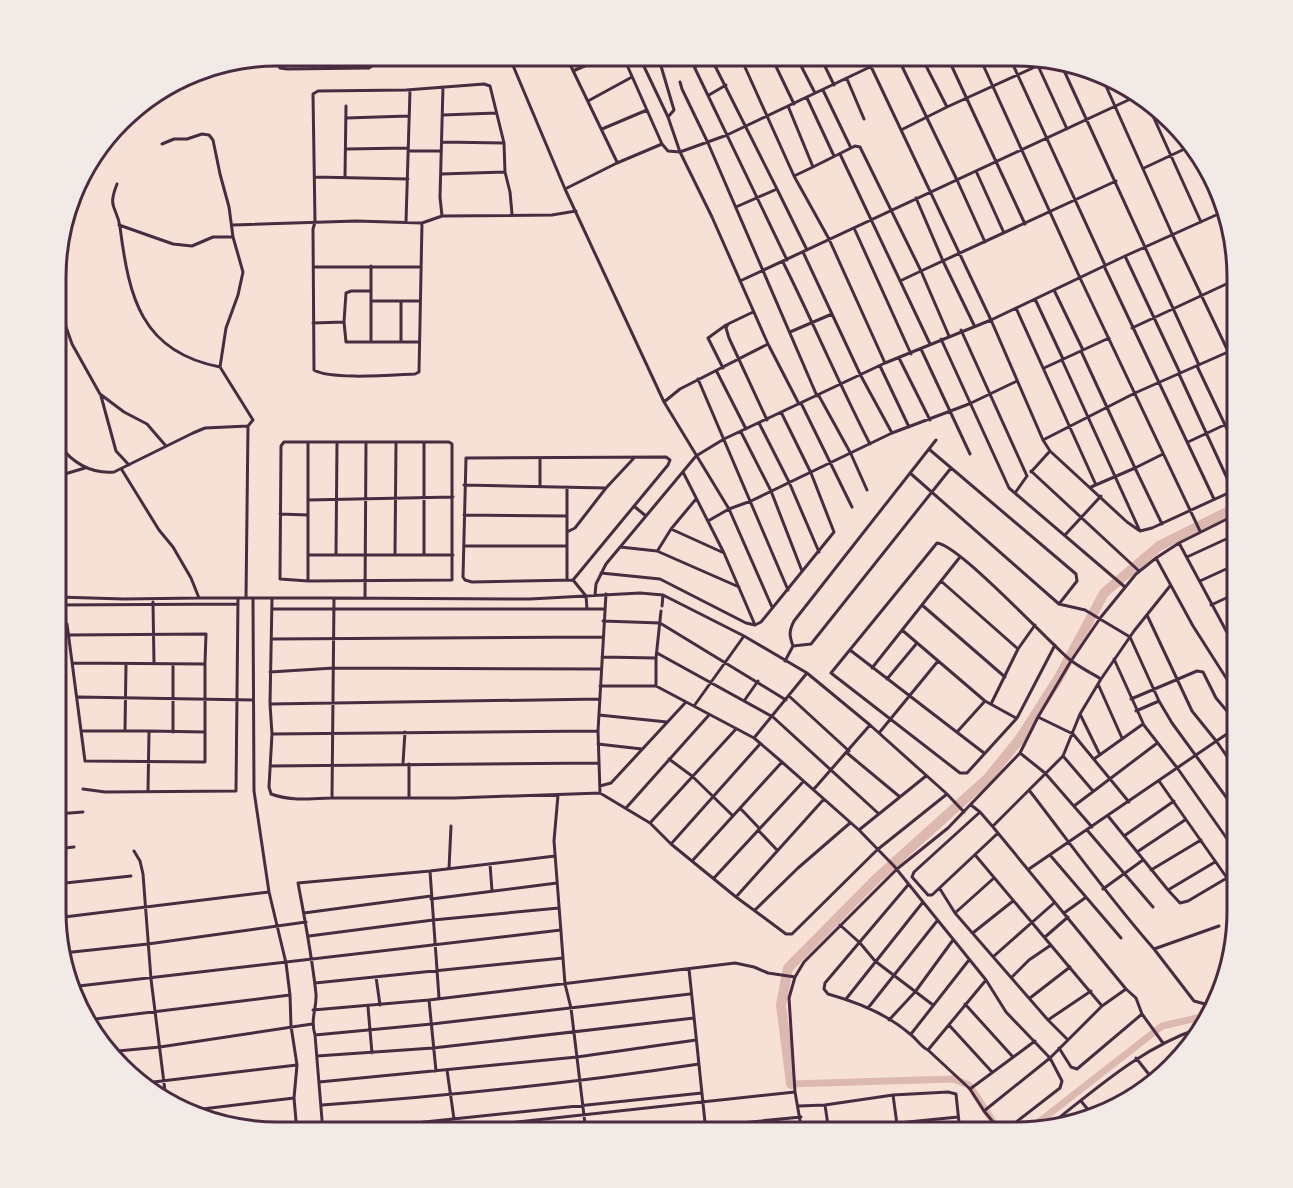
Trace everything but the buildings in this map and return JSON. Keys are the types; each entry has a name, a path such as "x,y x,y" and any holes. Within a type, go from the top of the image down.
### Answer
{"street":[{"path":"279,66 280,68 369,68 372,66"},
{"path":"513,66 565,189 664,402 729,509 772,607"},
{"path":"571,66 617,163"},
{"path":"573,71 585,66"},
{"path":"627,66 662,144 668,151 680,152 727,135 871,67 991,320 1043,440 1050,451 1127,522 1140,531 1161,524 1227,493"},
{"path":"644,66 668,117 680,152 768,344 852,507"},
{"path":"661,66 674,110 668,117"},
{"path":"716,66 777,189 861,376 892,433"},
{"path":"744,66 794,176 829,239 885,363"},
{"path":"776,66 794,104"},
{"path":"801,66 815,93"},
{"path":"825,66 834,85"},
{"path":"900,66 985,242"},
{"path":"926,66 947,107"},
{"path":"952,66 1025,224"},
{"path":"984,66 1198,529"},
{"path":"1013,66 1132,328 1214,499"},
{"path":"695,67 759,198 840,386 870,444"},
{"path":"901,130 1034,67"},
{"path":"1039,67 1067,129"},
{"path":"1064,72 1227,429"},
{"path":"588,101 632,77"},
{"path":"847,79 864,119"},
{"path":"680,82 818,396 851,454 867,490"},
{"path":"422,223 418,342 420,370 415,374 347,376 320,374 314,370 314,94 318,91 410,90 484,84 490,86 504,143 505,172 512,214"},
{"path":"708,95 726,85"},
{"path":"442,216 440,197 443,87"},
{"path":"1107,87 1173,236 1227,348"},
{"path":"823,89 851,148"},
{"path":"406,223 410,90"},
{"path":"807,98 834,156"},
{"path":"740,281 1129,100"},
{"path":"345,177 346,106"},
{"path":"788,106 813,167"},
{"path":"602,129 647,110"},
{"path":"443,115 496,113"},
{"path":"346,118 408,116"},
{"path":"1154,117 1201,222"},
{"path":"162,144 174,139 187,139 202,134 209,135 213,140 233,225 233,237 243,272 238,295 226,328 219,367 253,420 249,426 246,598"},
{"path":"442,142 504,143"},
{"path":"565,189 662,144"},
{"path":"794,176 855,146 860,147 921,271 949,336"},
{"path":"346,149 441,151"},
{"path":"1144,168 1183,150"},
{"path":"840,154 930,344"},
{"path":"976,171 1004,233"},
{"path":"441,174 505,172"},
{"path":"315,177 408,179"},
{"path":"900,281 1116,181"},
{"path":"117,184 111,199 119,225 126,271 135,303 150,329 177,353 198,363 219,367"},
{"path":"736,207 777,189"},
{"path":"916,198 974,326"},
{"path":"233,225 315,222 422,223 442,216 552,215 576,211"},
{"path":"595,595 601,573 696,456 724,439 885,363 911,354 961,330 991,320 1218,214"},
{"path":"119,225 173,244 192,246 213,237 233,237"},
{"path":"854,228 911,354"},
{"path":"1125,256 1206,434 1227,475"},
{"path":"370,266 372,301 370,342"},
{"path":"313,267 420,267"},
{"path":"1132,328 1227,283"},
{"path":"1054,290 1161,524"},
{"path":"371,291 346,293 344,322 346,342 418,342"},
{"path":"1035,299 1140,531"},
{"path":"372,301 419,301"},
{"path":"401,302 401,342"},
{"path":"1016,308 1096,485"},
{"path":"723,368 708,338 728,324 753,312"},
{"path":"790,332 832,314"},
{"path":"313,323 344,322"},
{"path":"728,324 729,338 767,420"},
{"path":"66,327 72,344 100,394 116,451 129,465"},
{"path":"961,330 1027,476"},
{"path":"1044,368 1109,338"},
{"path":"941,339 1006,483 1015,494 1125,587"},
{"path":"664,402 680,389 768,344"},
{"path":"921,348 970,454"},
{"path":"1043,440 1135,393 1227,353"},
{"path":"899,358 930,420"},
{"path":"880,366 909,427"},
{"path":"716,371 746,429"},
{"path":"698,379 788,590"},
{"path":"708,521 892,433 950,413 1017,381"},
{"path":"100,394 124,412 147,424 166,446"},
{"path":"601,573 660,579 746,623 755,625 761,622 834,532 811,473 781,412"},
{"path":"759,423 789,482 819,552"},
{"path":"1188,442 1225,425"},
{"path":"66,453 85,468 101,473 122,470 206,428 249,426"},
{"path":"741,432 771,491 802,571"},
{"path":"793,645 789,636 794,621 936,440"},
{"path":"336,555 337,442"},
{"path":"337,442 452,444 453,555 450,580 365,582 280,579 281,443 337,442"},
{"path":"365,596 366,442"},
{"path":"424,442 424,555"},
{"path":"308,581 309,443"},
{"path":"395,554 396,443"},
{"path":"930,450 1076,574 1077,580 1059,604"},
{"path":"1015,494 1031,471 1050,451"},
{"path":"1091,488 1163,454"},
{"path":"573,580 635,507 670,460 666,457 468,457 465,461 464,485 465,580 472,582 573,580 586,596 587,609"},
{"path":"540,458 540,486"},
{"path":"567,532 576,528 606,488 634,458"},
{"path":"66,474 85,468"},
{"path":"793,645 811,644 951,468"},
{"path":"122,470 159,530 173,547 199,598"},
{"path":"1031,471 1137,570"},
{"path":"683,472 724,553 755,625"},
{"path":"910,473 1059,604 1088,612 1130,638 1159,701 1172,723 1227,798"},
{"path":"464,485 606,488"},
{"path":"567,487 567,580"},
{"path":"1065,535 1101,496"},
{"path":"308,500 453,497"},
{"path":"657,551 671,529 696,499"},
{"path":"635,507 646,516"},
{"path":"280,514 308,515"},
{"path":"464,515 567,516"},
{"path":"801,1122 794,1079 789,998 792,977 811,953 896,867 939,835 1020,753 1071,660 1137,570 1198,529 1227,518"},
{"path":"671,529 724,553"},
{"path":"1187,557 1227,539"},
{"path":"1055,645 1017,718 967,772 960,773 831,673 934,544 943,543 960,556 1035,625 1055,645 1065,655 1101,679"},
{"path":"1179,543 1227,633"},
{"path":"464,546 566,546"},
{"path":"620,547 657,551 739,587"},
{"path":"308,555 453,555"},
{"path":"872,668 960,556"},
{"path":"1156,558 1170,586 1227,679"},
{"path":"1200,581 1227,569"},
{"path":"941,581 1018,649"},
{"path":"993,826 1063,756 1080,714 1101,679 1170,586"},
{"path":"66,597 272,599 365,596 530,599 640,593 663,596 744,636 807,673 870,725 964,812"},
{"path":"600,793 598,715 606,594"},
{"path":"656,686 656,656 663,596"},
{"path":"82,789 105,792 236,791 238,598"},
{"path":"332,798 334,598"},
{"path":"153,599 154,664"},
{"path":"253,599 254,791 269,892 286,963 297,1065 294,1098 296,1122"},
{"path":"272,599 270,672 272,734 269,787 271,794 297,799 600,793 650,823 671,844 786,934 792,934 877,850 948,795"},
{"path":"1211,605 1227,599"},
{"path":"66,605 238,604"},
{"path":"922,604 1005,677"},
{"path":"272,609 604,609"},
{"path":"1148,615 1192,711 1227,756"},
{"path":"603,621 660,623 726,661 786,700"},
{"path":"67,624 86,760 205,762 206,634 69,635"},
{"path":"991,704 1018,649 1035,625"},
{"path":"902,630 985,700 1017,718"},
{"path":"694,706 744,636"},
{"path":"272,639 603,637"},
{"path":"887,679 917,643"},
{"path":"784,661 793,645"},
{"path":"850,650 984,753"},
{"path":"602,657 656,656 773,717 879,814"},
{"path":"1114,659 1143,724 1227,838"},
{"path":"879,733 938,661"},
{"path":"73,663 206,664"},
{"path":"125,730 126,663"},
{"path":"172,664 173,732"},
{"path":"270,672 334,668 601,669"},
{"path":"1131,699 1197,671 1203,672 1216,698 1227,711"},
{"path":"754,738 807,673"},
{"path":"744,701 758,681"},
{"path":"1098,684 1122,738"},
{"path":"600,686 656,686 754,738 859,830 896,867 908,885 986,980 1006,1012 1050,1058 1063,1084 1016,1122"},
{"path":"789,696 900,797"},
{"path":"78,697 253,700"},
{"path":"270,704 600,699"},
{"path":"957,732 985,700"},
{"path":"1136,711 1159,701"},
{"path":"600,786 611,783 686,702"},
{"path":"1080,714 1100,755"},
{"path":"598,715 667,722"},
{"path":"626,808 709,715"},
{"path":"1038,717 1073,734 1129,802"},
{"path":"1094,759 1143,724"},
{"path":"813,790 870,725"},
{"path":"650,823 736,729"},
{"path":"82,731 205,732"},
{"path":"148,791 149,731"},
{"path":"272,734 598,731"},
{"path":"403,764 405,732"},
{"path":"1029,869 1227,735"},
{"path":"1074,806 1156,743"},
{"path":"598,744 642,749"},
{"path":"671,844 760,744"},
{"path":"1020,753 1045,773 1092,827"},
{"path":"1063,756 1093,791"},
{"path":"669,759 692,776 732,816"},
{"path":"693,860 782,762"},
{"path":"270,766 598,763"},
{"path":"408,797 409,764"},
{"path":"859,830 926,776"},
{"path":"1108,816 1180,903 1188,901 1227,878 1159,781"},
{"path":"714,878 803,782"},
{"path":"1028,790 1070,843 1103,890 1154,949 1194,1001 1205,1004"},
{"path":"558,795 554,841 556,883 566,984 585,1122"},
{"path":"736,897 824,799"},
{"path":"1124,836 1174,801"},
{"path":"971,805 993,826 1054,903 1136,998 1142,1014 1163,1043"},
{"path":"740,808 777,850"},
{"path":"66,813 83,812"},
{"path":"980,812 912,877 928,895 933,895 998,833"},
{"path":"1137,852 1185,820"},
{"path":"755,910 798,868 850,823"},
{"path":"449,869 451,826"},
{"path":"1088,830 1153,908"},
{"path":"1151,870 1201,840"},
{"path":"66,848 74,847"},
{"path":"134,850 143,874 151,979 165,1089"},
{"path":"1050,855 1084,898 1121,938"},
{"path":"323,1122 312,1024 316,998 315,983 309,936 298,883 430,871 555,856"},
{"path":"976,856 1102,1006"},
{"path":"1103,890 1143,860"},
{"path":"1168,890 1215,862"},
{"path":"490,864 492,891"},
{"path":"430,871 439,999"},
{"path":"66,883 131,876"},
{"path":"955,913 993,878"},
{"path":"304,912 556,883"},
{"path":"908,885 824,986 828,994 868,1008 911,1034 922,1047 970,1089 993,1122"},
{"path":"940,889 955,913 1067,1040"},
{"path":"66,917 269,892"},
{"path":"1064,912 1084,898"},
{"path":"974,932 1014,901"},
{"path":"846,999 923,902"},
{"path":"994,956 1054,903"},
{"path":"309,936 433,920 559,908"},
{"path":"1045,936 1068,917"},
{"path":"868,1008 937,921"},
{"path":"70,952 306,922"},
{"path":"840,925 860,942 875,961 933,1005"},
{"path":"1154,949 1219,926"},
{"path":"80,986 561,930"},
{"path":"889,1020 915,992 952,940"},
{"path":"1012,977 1029,960 1051,945"},
{"path":"315,983 563,958"},
{"path":"911,1034 969,960"},
{"path":"313,1010 380,1006 735,963 743,963 774,974 792,977"},
{"path":"1030,998 1070,967"},
{"path":"688,969 705,1122"},
{"path":"376,977 380,1006"},
{"path":"928,1050 986,980"},
{"path":"984,1111 1050,1058 1102,1006 1126,989"},
{"path":"1048,1020 1091,991"},
{"path":"315,1035 370,1031 690,994"},
{"path":"96,1019 290,995"},
{"path":"429,1000 436,1071"},
{"path":"965,1004 1013,1057"},
{"path":"368,1007 372,1053"},
{"path":"1059,1048 1071,1067 1077,1069 1142,1014"},
{"path":"317,1056 433,1048 694,1018"},
{"path":"119,1051 160,1047 312,1024"},
{"path":"949,1025 992,1072"},
{"path":"1061,1117 1136,1058 1187,1033"},
{"path":"319,1082 577,1057 696,1040"},
{"path":"970,1089 1035,1041"},
{"path":"1136,1058 1149,1075"},
{"path":"322,1105 579,1082 699,1064"},
{"path":"154,1082 297,1065"},
{"path":"447,1070 454,1119"},
{"path":"799,1106 943,1091 956,1094 959,1122"},
{"path":"526,1122 795,1092"},
{"path":"425,1122 702,1093"},
{"path":"894,1095 897,1122"},
{"path":"204,1109 294,1098"},
{"path":"1081,1101 1088,1109"},
{"path":"825,1105 827,1122"},
{"path":"748,1122 801,1117"},
{"path":"907,1122 958,1117"}],"waterway":[{"path":"791,1084 781,1005 788,968 876,879 987,779 1019,740 1058,679 1104,593 1159,546 1227,512"},
{"path":"1041,1120 1162,1026 1198,1018"},
{"path":"791,1084 953,1079 969,1085 993,1122"}]}
